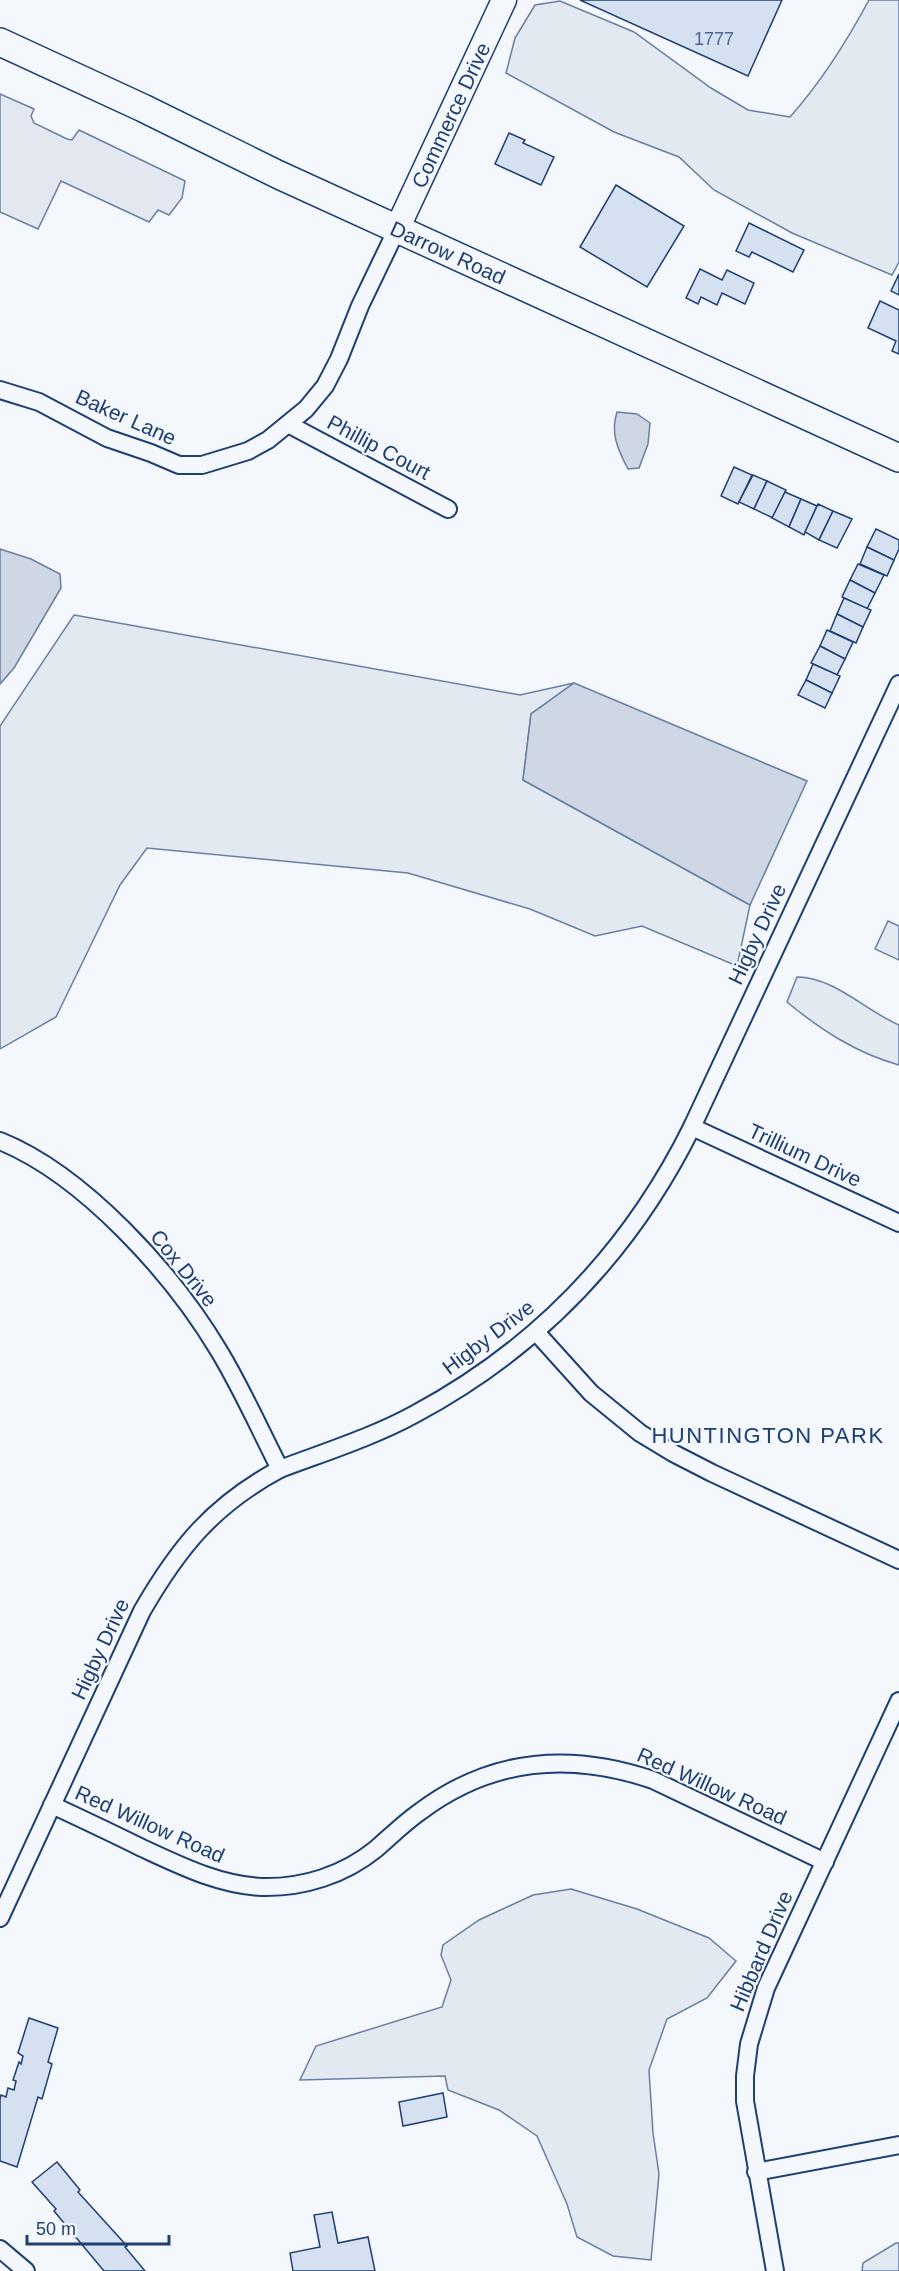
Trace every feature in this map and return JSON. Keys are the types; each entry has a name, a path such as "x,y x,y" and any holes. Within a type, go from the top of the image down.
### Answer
{"main road":[{"name":"Darrow Road","path":"0,42 143,108 279,176 899,458"}],"street":[{"name":"Commerce Drive","path":"397,230 504,0"},
{"name":"Baker Lane","path":"0,390 39,402 107,438 178,465 202,465 248,451 268,440 306,409 326,386 360,306 397,230"},
{"name":"Phillip Court","path":"288,424 448,509"},
{"name":"Higby Drive","path":"0,1918 142,1611 165,1571 192,1537 217,1512 247,1489 280,1469 414,1415 461,1388 536,1332 594,1275 629,1232 673,1166 899,684"},
{"name":"Trillium Drive","path":"692,1127 899,1223"},
{"name":"Cox Drive","path":"0,1141 31,1156 73,1185 125,1232 164,1275 220,1351 280,1469"},
{"path":"536,1332 591,1393 640,1433 673,1454 899,1560"},
{"name":"Hibbard Drive","path":"775,2271 745,2101 749,2044 766,1988 899,1701"},
{"name":"Red Willow Road","path":"52,1805 197,1872 240,1885 278,1886 312,1881 355,1863 375,1850 422,1810 474,1780 514,1767 537,1764 590,1764 653,1780 825,1862"},
{"path":"756,2172 899,2145"},
{"path":"0,2249 26,2271"}],"shaded area":[{"path":"869,0 899,0 899,262 892,275 792,233 714,190 679,157 614,132 506,73 515,38 535,5 560,1 634,32 711,88 748,110 790,117 833,61"},
{"path":"0,94 34,109 31,116 34,123 67,139 72,140 79,130 185,181 182,198 169,215 158,210 149,222 61,181 38,229 0,212"},
{"path":"617,412 637,414 650,423 648,444 639,468 628,469 618,448 614,427"},
{"path":"0,549 31,559 60,574 61,588 14,668 0,684"},
{"path":"74,615 520,695 574,683 531,714 523,780 750,905 737,966 642,926 595,936 530,909 408,873 147,848 120,885 56,1017 0,1049 0,726"},
{"path":"574,683 807,781 750,905 523,780 531,714"},
{"path":"888,921 899,926 899,960 875,949"},
{"path":"797,977 811,978 837,988 899,1025 899,1065 868,1054 840,1040 787,1002"},
{"path":"571,1889 637,1909 709,1938 736,1961 707,1998 667,2019 649,2070 653,2133 659,2174 651,2260 613,2256 577,2237 567,2204 537,2136 499,2110 448,2090 445,2076 300,2080 316,2046 442,2007 451,1980 441,1955 443,1945 479,1920 533,1895"},
{"path":"899,2243 899,2271 862,2271 863,2263"}],"building":[{"path":"580,0 782,0 748,76"},
{"path":"509,133 525,140 523,143 554,157 541,185 495,164"},
{"path":"616,185 684,226 647,287 580,247"},
{"path":"749,223 804,250 793,272 752,252 749,257 736,251"},
{"path":"700,269 722,280 727,270 754,283 745,304 722,293 717,305 701,297 698,304 686,298"},
{"path":"899,274 899,295 891,291"},
{"path":"880,301 899,310 899,354 892,351 896,341 868,328"},
{"path":"734,467 752,475 738,504 721,496"},
{"path":"753,475 767,481 754,509 739,502"},
{"path":"767,481 786,490 773,518 754,509"},
{"path":"785,492 801,499 789,527 772,518"},
{"path":"801,499 817,506 804,535 789,527"},
{"path":"818,504 833,511 819,540 805,532"},
{"path":"833,511 852,519 837,548 819,540"},
{"path":"876,529 899,540 899,549 894,560 867,547"},
{"path":"867,547 894,560 887,576 860,564"},
{"path":"858,564 884,575 875,593 850,580"},
{"path":"850,580 875,593 867,609 842,597"},
{"path":"844,598 871,610 863,627 837,614"},
{"path":"837,614 863,627 856,643 830,631"},
{"path":"827,630 853,642 845,659 820,646"},
{"path":"820,646 845,659 837,675 811,663"},
{"path":"813,664 840,676 832,693 806,680"},
{"path":"806,680 832,693 825,708 798,695"},
{"path":"29,2018 58,2028 48,2062 52,2064 42,2099 38,2097 17,2167 0,2161 0,2099 1,2095 6,2097 8,2088 14,2090 16,2081 13,2080 23,2056 18,2053"},
{"path":"443,2093 447,2117 403,2126 399,2102"},
{"path":"57,2162 80,2190 78,2192 127,2246 125,2247 145,2271 104,2271 54,2211 56,2209 32,2182"},
{"path":"332,2212 338,2243 368,2237 375,2271 293,2271 290,2253 320,2247 314,2215"}],"district":[{"name":"HUNTINGTON PARK","path":"768,1435"}]}
